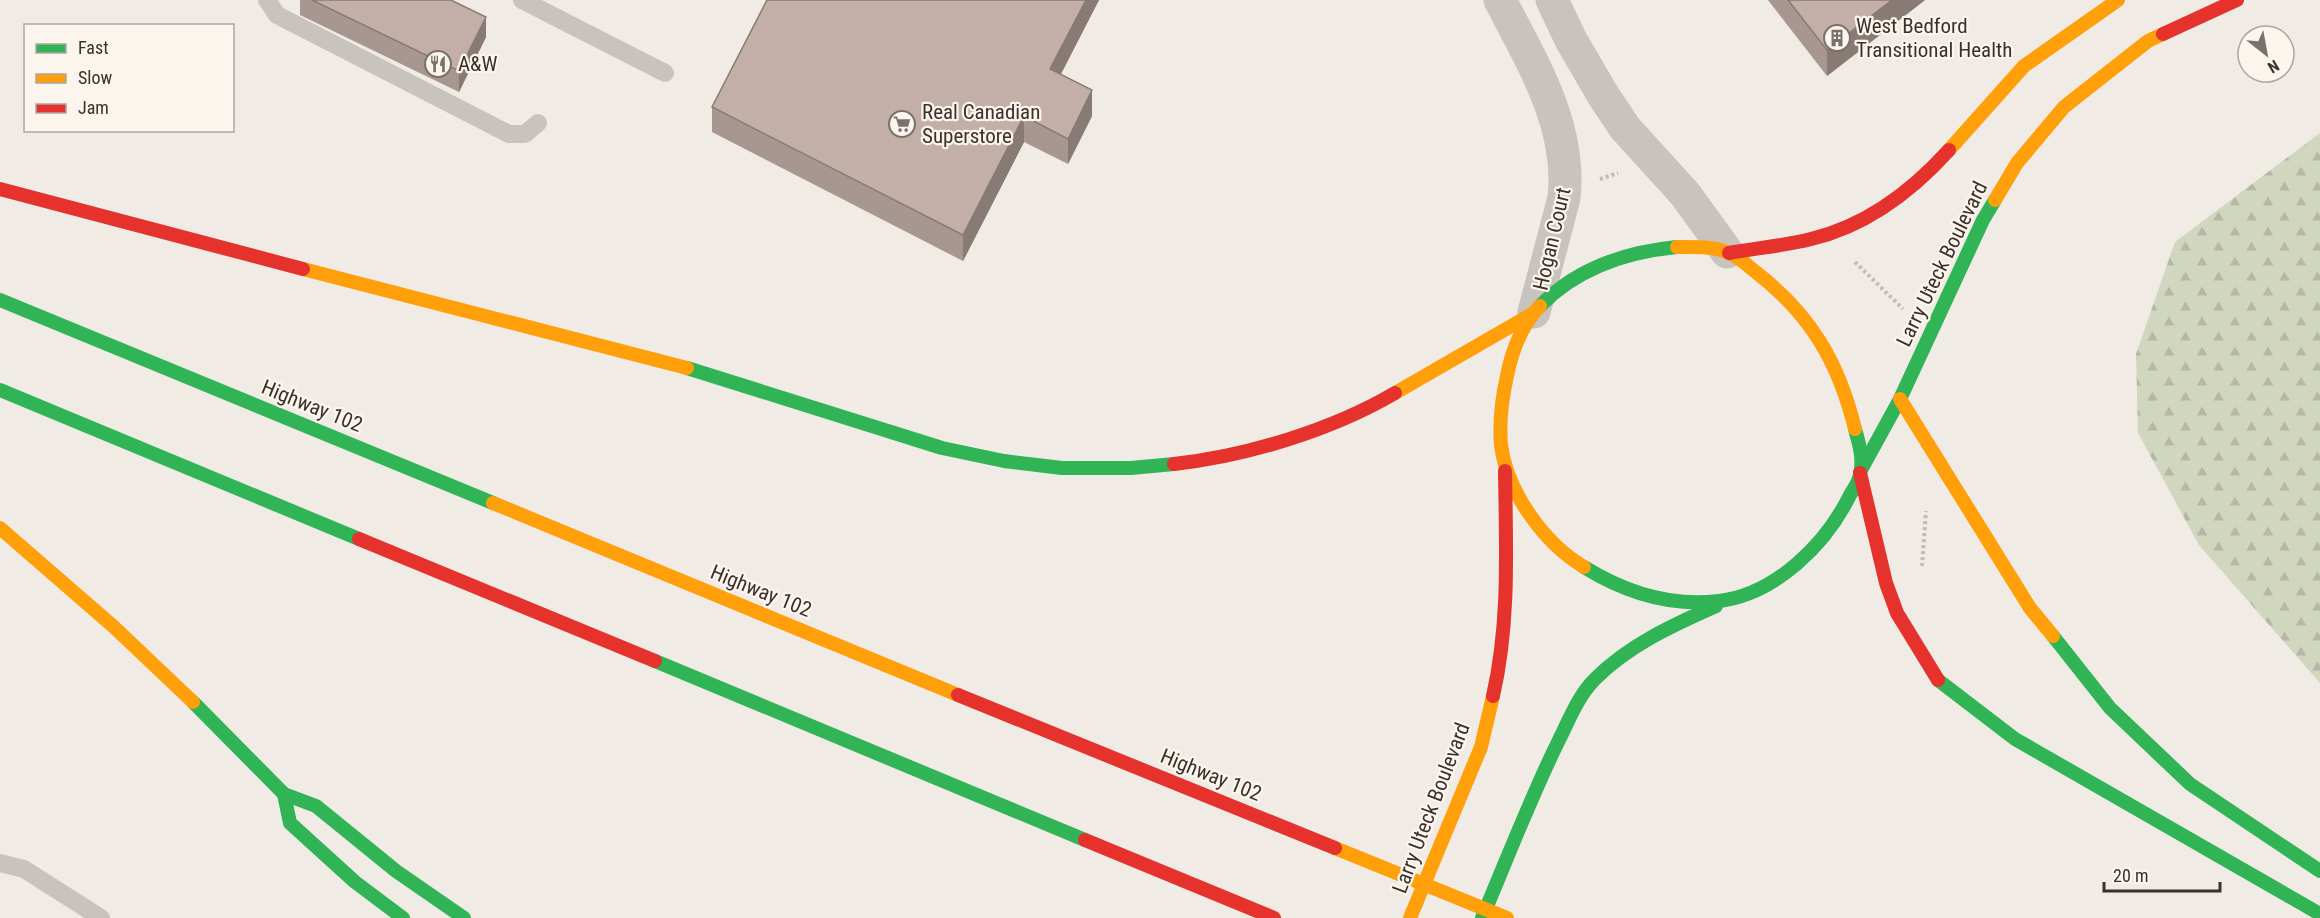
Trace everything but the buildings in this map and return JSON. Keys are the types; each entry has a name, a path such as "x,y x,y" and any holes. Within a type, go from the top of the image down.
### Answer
{"main road":[{"path":"0,189 181,238 678,365 942,448 1004,461 1062,468 1131,468 1190,462 1248,450 1317,429 1385,399 1533,313 1564,285 1607,260 1652,248 1701,247 1728,253 1812,239 1864,220 1889,204 1928,173 2024,66 2118,0"},
{"name":"Larry Uteck Boulevard","path":"1734,598 1771,580 1801,561 1823,539 1847,506 1861,472 1900,399 1983,220 2017,163 2064,107 2148,41 2237,0"},
{"path":"1728,253 1788,299 1811,324 1827,348 1851,412 1859,444 1861,472 1886,583 1897,613 1938,680 2015,739 2320,914"},
{"name":"Highway 102","path":"0,300 1507,918"},
{"name":"Larry Uteck Boulevard","path":"1410,918 1481,747 1499,670 1507,579 1504,462 1501,436 1502,402 1507,369 1533,313"},
{"path":"0,390 1274,918"},
{"path":"1900,399 2030,608 2110,708 2190,784 2320,871"},
{"path":"1504,462 1534,520 1574,561 1600,579 1664,600 1699,603 1734,598"},
{"path":"0,528 114,627 218,725 284,794 316,807 396,871 464,918"},
{"path":"1482,918 1542,772 1593,681 1639,643 1670,626 1734,598"},
{"path":"284,794 290,823 355,882 403,918"}],"street":[{"name":"Hogan Court","path":"1500,0 1541,79 1556,118 1563,151 1566,181 1564,198 1533,313"},
{"path":"1552,0 1571,40 1625,128 1685,195 1728,253"}],"lane":[{"path":"267,0 277,15 509,134 525,134 538,123"},
{"path":"522,0 665,73"},
{"path":"0,863 24,869 101,918"}],"path":[{"path":"1598,180 1627,169"},
{"path":"1852,260 1912,317"},
{"path":"1921,575 1926,507"}],"green space":[{"path":"2320,133 2320,683 2199,545 2138,433 2136,354 2175,242"}],"traffic: fast":[{"path":"1861,470 1900,399 1983,220 1995,200"},
{"path":"1540,306 1570,281 1603,264 1639,253 1677,247"},
{"path":"0,300 493,503"},
{"path":"687,368 942,448 1004,461 1062,468 1131,468 1174,464"},
{"path":"0,390 359,539"},
{"path":"1584,567 1632,591 1666,600 1719,601 1760,588 1797,564 1813,548 1840,513 1857,482 1861,469 1855,429"},
{"path":"1482,918 1528,807 1574,709 1589,686 1608,667 1637,646 1668,628 1716,606"},
{"path":"2053,636 2110,708 2190,784 2320,871"},
{"path":"655,661 1085,840"},
{"path":"1938,680 2015,739 2320,914"},
{"path":"193,702 284,794 316,806 396,871 464,918"},
{"path":"284,794 290,823 355,882 403,918"}],"traffic: slow":[{"path":"1949,150 2024,66 2118,0"},
{"path":"1995,200 2017,163 2064,107 2148,41 2163,34"},
{"path":"1677,247 1709,248 1731,254 1743,261 1793,306 1808,323 1831,362 1841,383 1855,429"},
{"path":"303,269 687,368"},
{"path":"1540,306 1518,339 1512,357 1502,401 1501,445 1511,481 1530,515 1555,544 1584,567"},
{"path":"1395,393 1532,314"},
{"path":"1900,399 2030,608 2053,636"},
{"path":"493,503 958,695"},
{"path":"0,528 114,627 193,702"},
{"path":"1410,918 1481,747 1493,696"},
{"path":"1335,848 1507,918"}],"traffic: jam":[{"path":"2163,34 2237,0"},
{"path":"1729,253 1801,241 1851,225 1904,193 1949,150"},
{"path":"0,189 303,269"},
{"path":"1174,464 1230,455 1317,430 1395,393"},
{"path":"1493,696 1505,612 1505,471"},
{"path":"1860,473 1886,583 1897,613 1938,680"},
{"path":"359,539 655,661"},
{"path":"958,695 1335,848"},
{"path":"1085,840 1274,918"}],"place":[{"name":"West Bedford Transitional Health","path":"1837,38"},
{"name":"A&W","path":"438,64"},
{"name":"Real Canadian Superstore","path":"902,124"}]}
